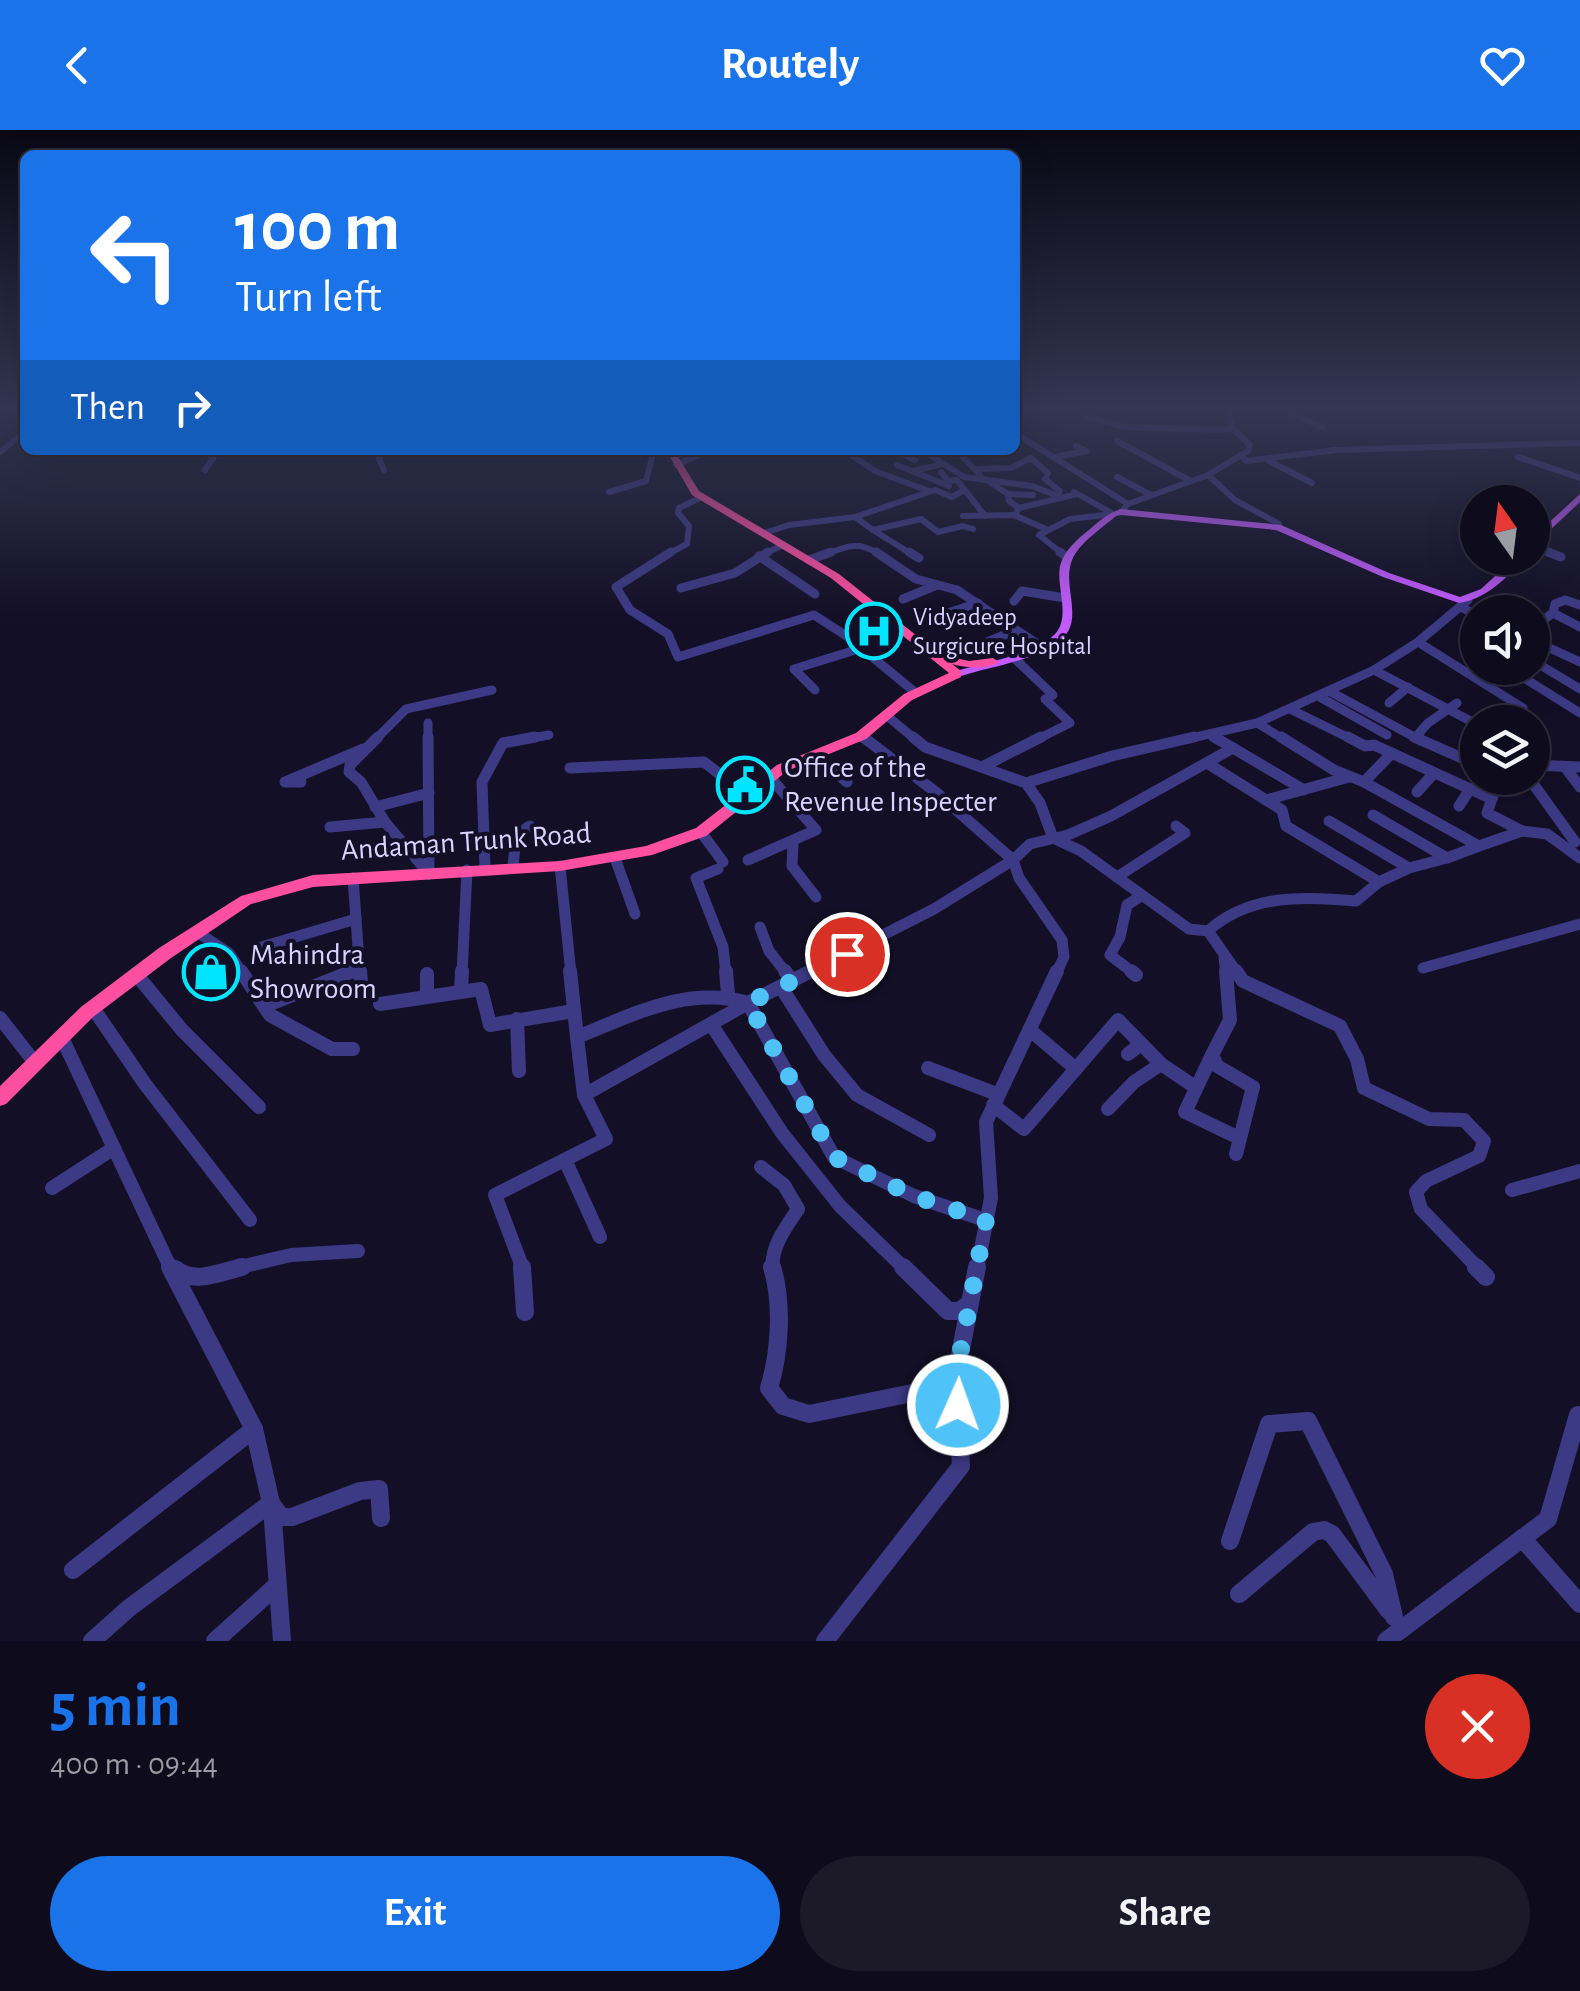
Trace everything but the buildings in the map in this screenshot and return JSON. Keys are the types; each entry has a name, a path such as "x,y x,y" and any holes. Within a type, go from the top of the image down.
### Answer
{"highway":[{"path":"683,478 702,497 809,560 957,674"},
{"path":"934,655 968,665 993,662"},
{"path":"919,691 938,675 934,655"},
{"name":"Andaman Trunk Road","path":"0,1098 93,1008 246,900 313,881 560,866 614,858 700,832 769,776 862,736 919,691 957,674"}],"main road":[{"path":"1550,527 1580,497"},
{"path":"957,674 1042,647 1064,629 1068,558 1121,510 1278,527 1386,575 1460,602"},
{"path":"1475,595 1499,575"}],"street":[{"path":"610,492 647,478"},
{"path":"893,478 952,498 967,493"},
{"path":"928,478 967,493"},
{"path":"946,478 948,481 984,479 1032,486 1121,510"},
{"path":"961,478 985,516"},
{"path":"1046,478 1068,493"},
{"path":"1082,478 1121,510"},
{"path":"1120,478 1155,494"},
{"path":"1185,478 1190,480"},
{"path":"1068,558 1039,534 1082,516 1121,510 1197,478"},
{"path":"1212,478 1235,500 1278,527"},
{"path":"1300,478 1312,483"},
{"path":"984,479 1008,494 1033,495"},
{"path":"1137,482 1155,494"},
{"path":"764,533 789,525 855,516 930,492"},
{"path":"963,516 1017,511 1068,493"},
{"path":"1008,494 1017,511 1048,530"},
{"path":"702,497 679,508 678,514 689,526 688,544 645,565 616,587 618,598 639,620 668,634 678,658 814,615 919,691"},
{"path":"855,516 919,558"},
{"path":"873,530 921,519 938,532 963,526 973,529"},
{"path":"809,560 853,544 864,544 916,579 958,590 1042,647"},
{"path":"681,588 735,573 783,545"},
{"path":"1550,552 1560,556"},
{"path":"759,556 816,594"},
{"path":"903,599 937,585"},
{"path":"1014,601 1022,591 1064,598"},
{"path":"1550,616 1555,604 1565,600 1580,605"},
{"path":"942,615 978,603"},
{"path":"1026,784 1112,756 1257,723 1374,670 1418,642 1460,607"},
{"path":"1554,613 1580,626"},
{"path":"978,624 997,616"},
{"path":"985,644 1016,630"},
{"path":"1418,642 1517,705"},
{"path":"815,690 794,669 862,648"},
{"path":"1550,648 1580,662"},
{"path":"984,766 1070,723 1045,698 1053,695 1012,656"},
{"path":"1443,668 1455,664"},
{"path":"1374,670 1460,712"},
{"path":"1550,671 1580,689"},
{"path":"1535,685 1580,713"},
{"path":"1389,703 1408,688"},
{"path":"430,874 385,822 361,782 349,772 350,765 406,709 492,690"},
{"path":"1324,693 1387,735"},
{"path":"1324,693 1460,758"},
{"path":"1415,738 1452,706"},
{"path":"1290,708 1365,746 1374,745 1460,785"},
{"path":"886,715 925,747 1026,784 1040,803 1053,838 1081,852 1189,929 1208,931 1243,981 1340,1026 1357,1058 1364,1088 1430,1119 1464,1120 1484,1141 1480,1156 1426,1180 1416,1192 1422,1209 1486,1277"},
{"path":"428,723 430,874"},
{"path":"1257,723 1479,846"},
{"path":"484,868 482,782 504,742 549,735"},
{"path":"824,1641 861,1600 961,1466 956,1375 991,1198 986,1122 1064,956 1062,940 1019,878 1013,860 937,793 862,736"},
{"path":"1212,736 1304,790"},
{"path":"301,782 285,782 367,747"},
{"path":"584,1095 748,1003 934,910 1013,860 1030,844 1111,816 1233,748"},
{"path":"1364,782 1392,753"},
{"path":"816,756 846,782"},
{"path":"570,768 704,762 746,795"},
{"path":"1207,763 1282,810 1286,826 1379,882"},
{"path":"1550,766 1580,767"},
{"path":"1566,766 1580,788"},
{"path":"1418,792 1434,773"},
{"path":"748,860 816,830 769,776"},
{"path":"1266,800 1350,777"},
{"path":"375,807 429,793"},
{"path":"1459,806 1466,795"},
{"path":"1483,795 1492,799"},
{"path":"1493,795 1489,817 1522,831 1547,834 1580,858"},
{"path":"1540,795 1575,842"},
{"path":"1372,816 1447,858"},
{"path":"1329,821 1409,868"},
{"path":"330,827 385,822"},
{"path":"513,867 516,835 530,826"},
{"path":"1117,878 1185,833 1176,826"},
{"path":"1208,931 1219,918 1256,904 1324,898 1356,900 1379,882 1409,868 1522,831"},
{"path":"700,832 721,866 696,878 724,947 728,994"},
{"path":"794,842 792,866 816,897"},
{"path":"614,858 635,914"},
{"path":"524,1312 528,1282 523,1257 495,1196 606,1139 584,1095 560,866"},
{"path":"461,991 467,870"},
{"path":"354,878 362,994"},
{"path":"1136,975 1110,955 1120,937 1127,906 1140,896"},
{"path":"258,948 356,919"},
{"path":"1424,968 1580,924"},
{"path":"760,927 824,1055 857,1095 928,1135"},
{"path":"198,932 229,953 270,1015 332,1049 353,1049"},
{"path":"1223,953 1233,1009 1230,1035 1212,1055 1185,1112 1239,1138"},
{"path":"265,1006 300,989 360,969"},
{"path":"136,974 182,1030 259,1107"},
{"path":"427,996 428,974"},
{"path":"380,1004 481,990 490,1025 574,1011"},
{"path":"577,1037 675,1000 728,994 748,1003 834,1157 914,1196 986,1220"},
{"path":"93,1008 145,1084 250,1220"},
{"path":"0,1018 36,1064"},
{"path":"517,1019 519,1071"},
{"path":"928,1068 995,1100 1024,1129 1118,1020 1161,1064 1196,1087"},
{"path":"710,1024 782,1133 840,1206 948,1311 959,1312 970,1304"},
{"path":"1030,1030 1076,1069"},
{"path":"62,1038 168,1262 254,1428 278,1540 276,1586 282,1641"},
{"path":"1128,1054 1141,1044"},
{"path":"1212,1055 1217,1066 1253,1087 1236,1154"},
{"path":"1108,1109 1134,1082 1161,1064"},
{"path":"52,1188 114,1148"},
{"path":"565,1160 600,1237"},
{"path":"761,1167 784,1184 798,1209 782,1233 771,1262 777,1283 776,1365 769,1388 783,1406 810,1414 858,1406 937,1388 956,1375"},
{"path":"1512,1190 1580,1170"},
{"path":"168,1262 182,1276 196,1278 291,1255 358,1251"},
{"path":"1392,1630 1548,1519 1578,1415"},
{"path":"1230,1541 1269,1424 1308,1421 1384,1574 1392,1630"},
{"path":"73,1570 254,1428"},
{"path":"271,1503 281,1518 292,1517 360,1491 379,1489 380,1518"},
{"path":"92,1641 129,1608 271,1503"},
{"path":"1239,1594 1313,1532 1324,1530 1332,1534 1392,1630"},
{"path":"1522,1538 1580,1604"},
{"path":"215,1641 276,1586"}],"place":[{"name":"Vidyadeep Surgicure Hospital","path":"874,631"},
{"name":"Office of the Revenue Inspecter","path":"745,785"},
{"name":"Mahindra Showroom","path":"211,972"}],"route":[{"path":"847,954 748,1003 834,1157 914,1196 986,1220 956,1375 958,1405"}]}
